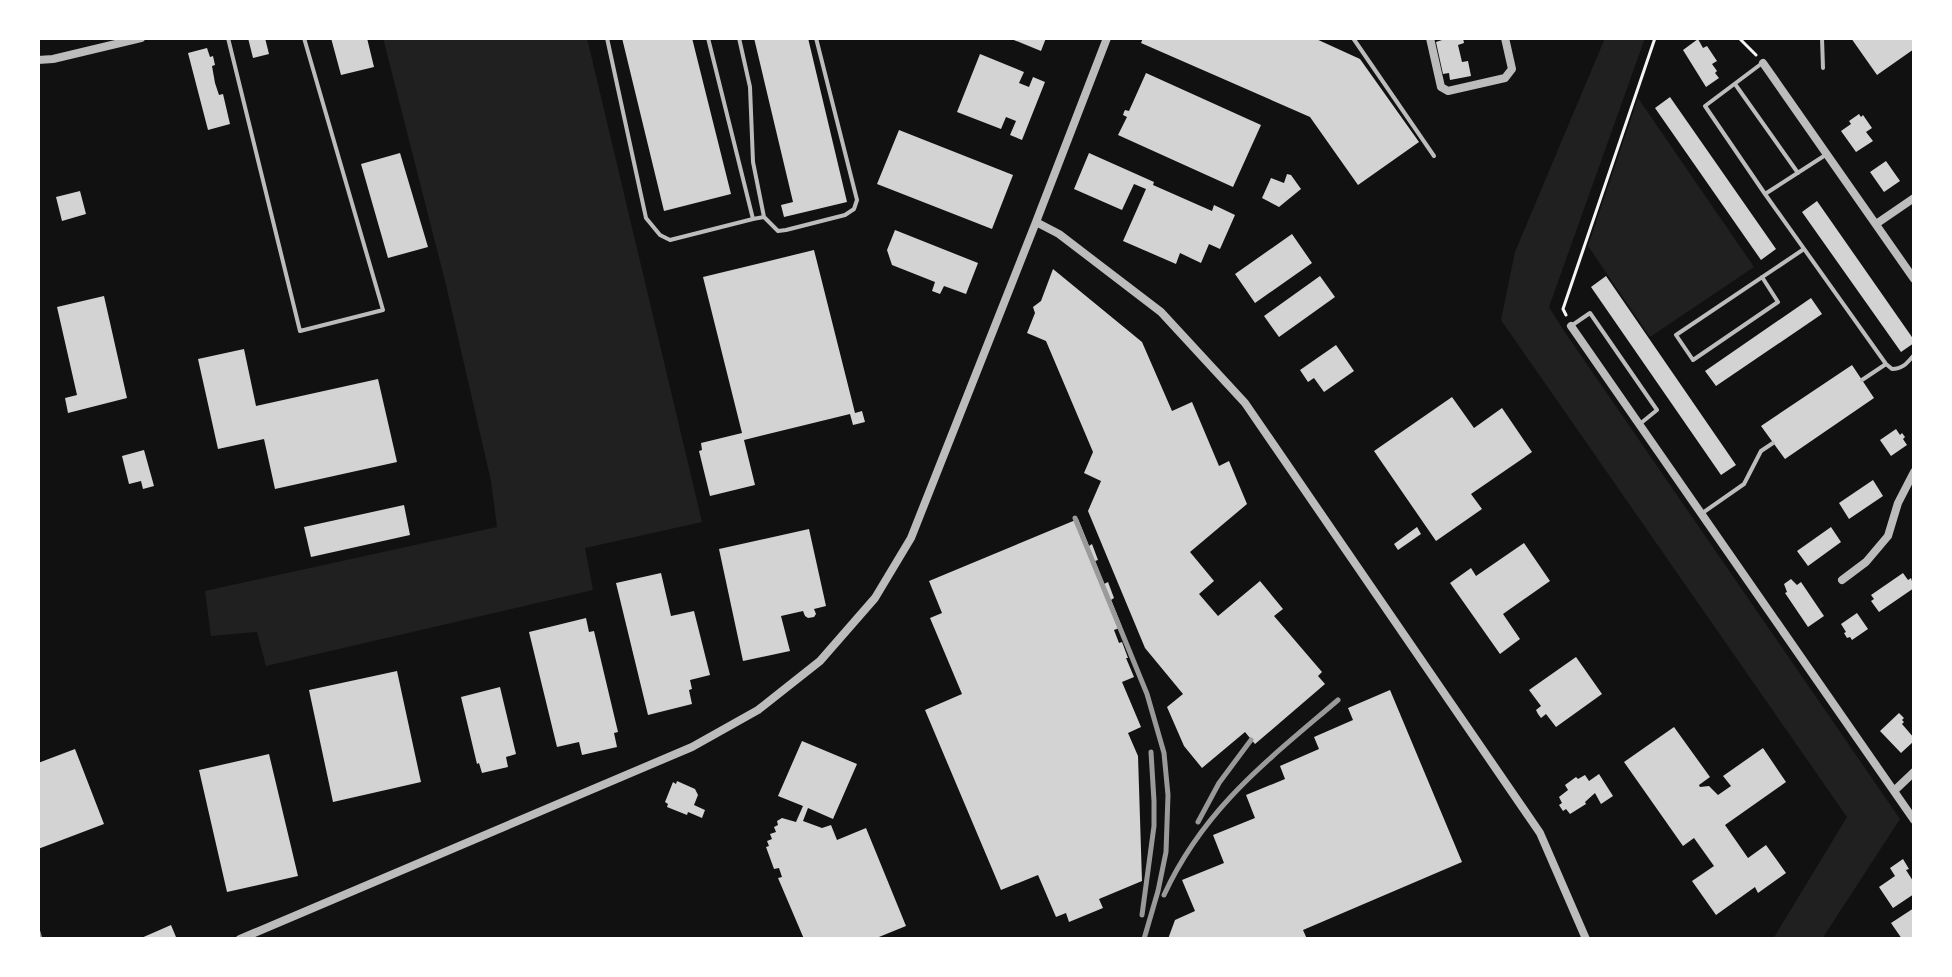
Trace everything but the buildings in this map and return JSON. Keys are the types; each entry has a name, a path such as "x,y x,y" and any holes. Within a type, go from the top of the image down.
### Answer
{"street":[{"path":"38,60 141,38"},
{"path":"240,939 692,747 758,710 820,661 875,598 911,538 1107,38"},
{"path":"1430,38 1441,87 1448,91 1505,78 1512,69 1505,38"},
{"path":"1763,63 1914,279"},
{"path":"1876,224 1914,198"},
{"path":"1036,222 1059,234 1161,312 1245,403 1540,833 1586,939"},
{"path":"1571,326 1914,820"},
{"path":"1842,580 1866,562 1888,536 1898,503 1914,472"},
{"path":"1894,791 1914,772"}],"lane":[{"path":"228,38 300,331 383,310 304,38"},
{"path":"607,38 646,218 653,228 670,240 764,217"},
{"path":"708,38 753,219"},
{"path":"739,38 750,87 753,162 764,217 778,231 845,215 854,209 857,200 816,38"},
{"path":"1353,38 1434,156"},
{"path":"1822,38 1823,68"},
{"path":"1763,63 1705,106 1886,364 1892,369 1899,369 1914,355"},
{"path":"1735,84 1798,173"},
{"path":"1765,194 1827,154"},
{"path":"1762,277 1778,302 1693,360 1676,335 1762,277 1804,249"},
{"path":"1571,326 1590,313 1607,337 1657,410 1639,424"},
{"path":"1862,380 1886,364"},
{"path":"1701,514 1744,484 1761,451 1773,443"}],"path":[{"path":"1571,326 1563,309 1655,38"},
{"path":"1739,38 1763,63"}],"shaded area":[{"path":"383,38 587,38 702,522 585,548 593,590 266,666 257,632 211,636 205,591 497,527 491,481 446,285"},
{"path":"1605,38 1645,38 1549,307 1900,819 1822,939 1773,939 1847,817 1501,320 1515,252"},
{"path":"1638,98 1754,267 1650,337 1588,246"}],"railway":[{"path":"1075,518 1147,694 1164,753 1168,795 1166,852 1144,939"},
{"path":"1164,895 1180,864 1218,811 1263,765 1338,700"},
{"path":"1198,822 1219,783 1251,740"},
{"path":"1142,915 1154,826 1151,752"},
{"path":"38,932 40,939"}]}
